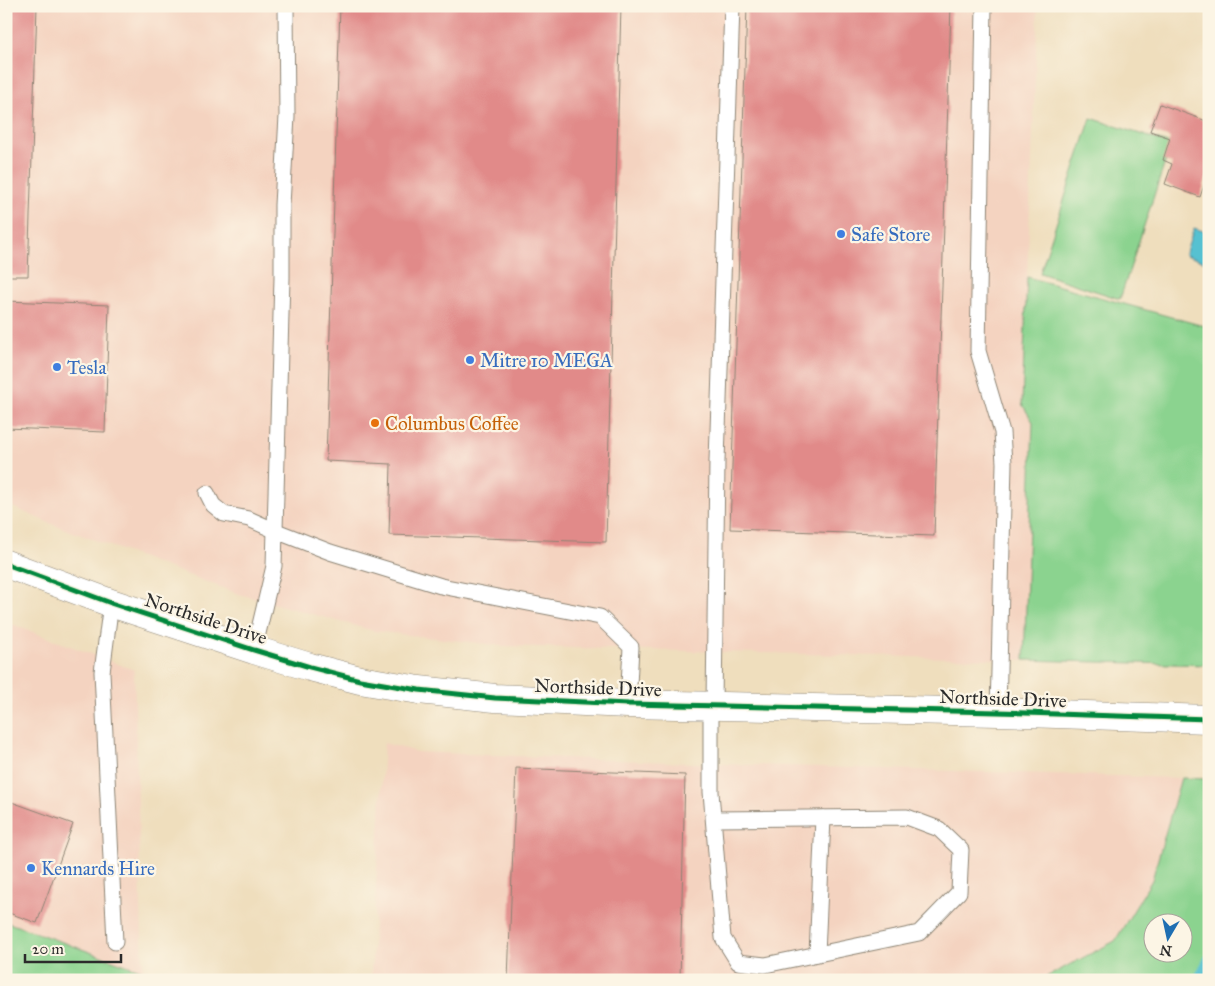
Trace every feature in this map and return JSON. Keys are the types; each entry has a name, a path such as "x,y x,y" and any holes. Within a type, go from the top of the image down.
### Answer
{"street":[{"name":"Northside Drive","path":"6,564 111,603 254,650 360,680 419,690 495,698 628,704 998,712 1209,719"}],"lane":[{"path":"254,650 274,566 276,532 282,205 287,116 286,6"},
{"path":"714,819 907,818 939,829 960,850 959,892 919,932 765,965 738,962 724,938 714,819 712,792 712,706 717,451 732,6"},
{"path":"984,6 978,351 1002,432 1004,463 998,712"},
{"path":"207,493 212,505 224,514 249,519 276,532 330,552 441,586 600,617 631,647 628,704"},
{"path":"111,603 102,672 115,942"},
{"path":"817,954 823,818"}],"shaded area":[{"path":"6,6 1038,6 1022,404 1033,422 1024,660 504,646 374,631 239,594 49,523 6,504"},
{"path":"6,622 134,670 143,971 6,922"},
{"path":"384,743 417,752 690,763 1181,778 1152,880 1115,942 1039,980 371,980"}],"green space":[{"path":"1091,118 1171,144 1120,299 1040,273"},
{"path":"1027,277 1209,326 1209,665 1024,660 1033,422 1022,404"},
{"path":"1181,778 1209,779 1209,980 1039,980 1115,941 1152,880"},
{"path":"6,922 143,971 143,980 6,980"}],"water":[{"path":"1194,228 1209,233 1209,263 1185,255"}],"building":[{"path":"6,6 37,6 28,276 6,276"},
{"name":"Mitre 10 MEGA","path":"340,6 621,6 606,542 389,535 391,464 326,461"},
{"name":"Safe Store","path":"747,6 951,6 934,536 730,529"},
{"path":"1160,104 1209,122 1209,171 1200,197 1165,184 1172,164 1163,160 1170,138 1150,131"},
{"name":"Tesla","path":"6,301 109,305 105,432 6,428"},
{"path":"516,768 685,775 680,980 508,980"},
{"name":"Kennards Hire","path":"6,800 73,824 37,923 6,912"}],"waterway":[{"path":"1198,980 1209,959"}],"cycle path":[{"path":"6,564 111,603 254,650 360,680 419,690 495,698 628,704 998,712 1209,719"}],"place":[{"name":"Safe Store","path":"841,234"},
{"name":"Mitre 10 MEGA","path":"470,360"},
{"name":"Tesla","path":"57,367"},
{"name":"Columbus Coffee","path":"375,423"},
{"name":"Kennards Hire","path":"31,868"}]}
